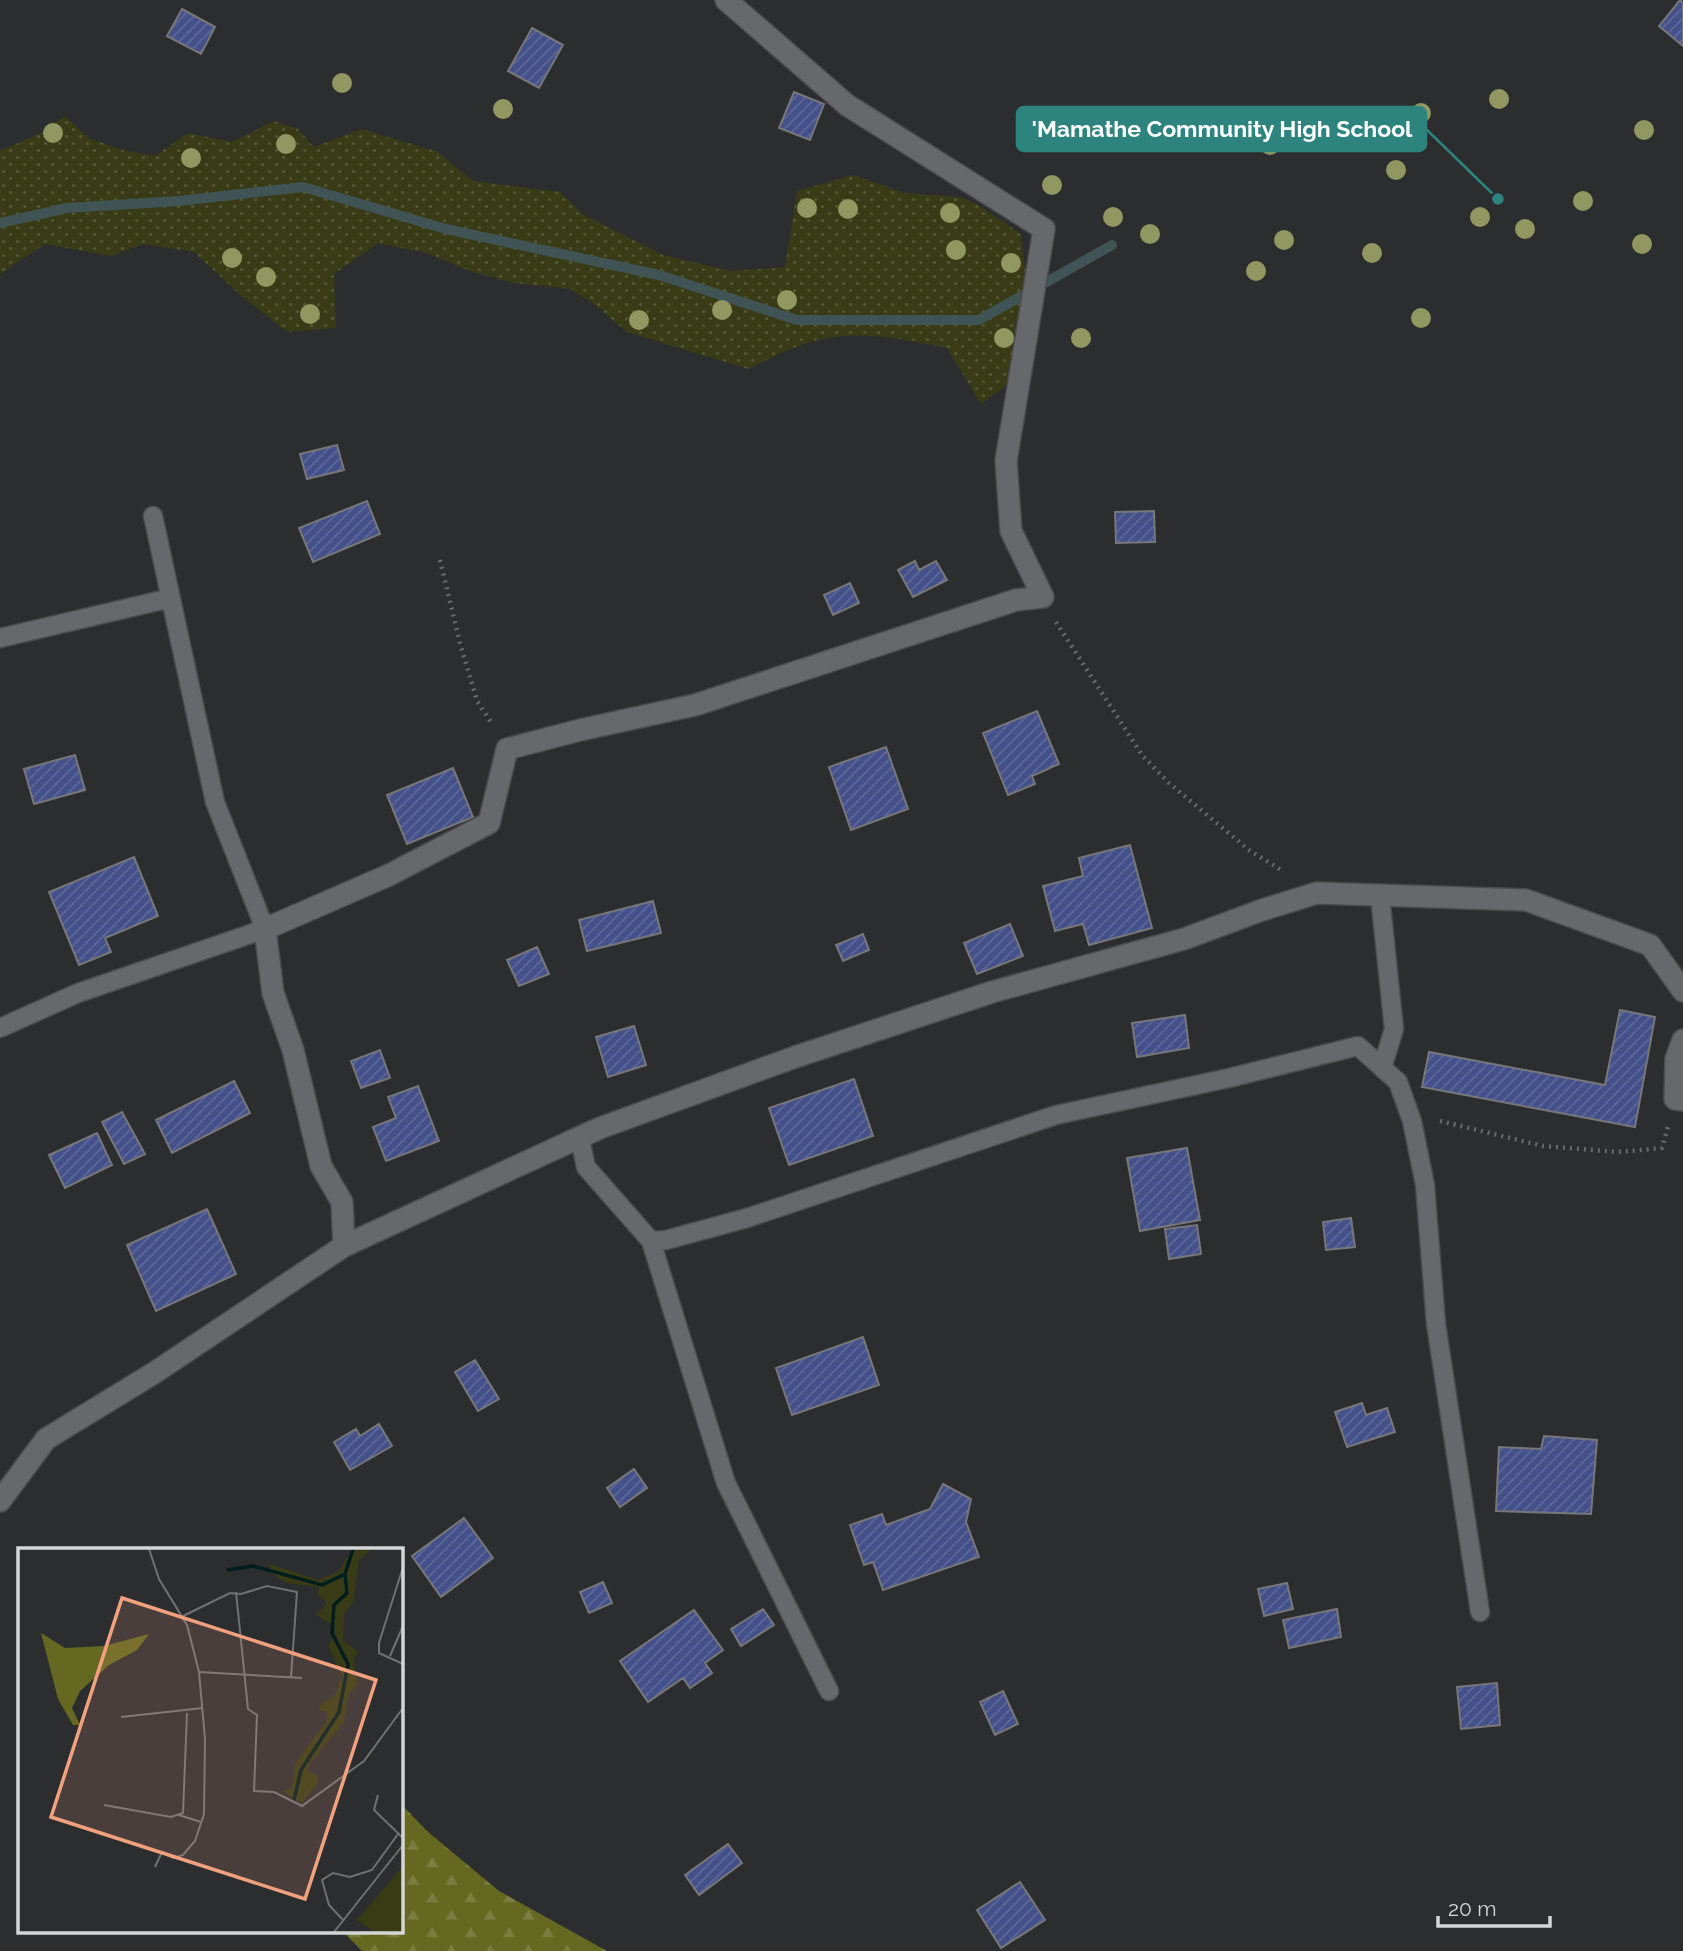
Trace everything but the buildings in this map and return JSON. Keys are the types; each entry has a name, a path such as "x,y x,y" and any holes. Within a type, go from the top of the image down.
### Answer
{"street":[{"path":"344,1246 342,1202 321,1166 293,1050 273,993 265,929 389,875 489,823 507,749 695,705 1016,600 1043,597 1011,531 1006,461 1044,229 847,105 726,0"},
{"path":"0,1500 46,1439 154,1373 344,1246 600,1128 795,1057 992,992 1184,939 1317,893 1526,900 1650,945 1683,991"},
{"path":"1679,1099 1676,1059 1683,1040"}],"lane":[{"path":"0,1028 78,993 265,929 215,802 153,516"},
{"path":"0,638 171,598"},
{"path":"1380,896 1394,1029 1382,1068"},
{"path":"651,1241 666,1240 747,1217 1056,1115 1228,1078 1358,1046 1398,1082 1412,1121 1425,1185 1436,1324 1480,1612"},
{"path":"580,1139 586,1167 651,1241 726,1483 829,1691"}],"path":[{"path":"440,560 477,701 507,749"},
{"path":"1043,597 1142,755 1169,783 1249,850 1317,893"},
{"path":"1412,1121 1440,1121 1543,1146 1618,1152 1662,1148 1679,1099"}],"green space":[{"path":"65,116 89,138 122,150 155,156 188,133 232,142 274,121 298,129 314,147 362,129 438,152 473,181 560,192 584,215 663,255 730,271 785,267 797,191 853,175 904,193 961,197 980,206 1021,234 1031,320 1011,382 981,404 947,348 888,338 844,336 787,350 748,369 627,332 594,304 570,289 514,283 470,271 426,253 378,243 334,274 336,328 287,332 240,295 194,252 143,244 111,256 45,244 0,274 0,151 39,134"},
{"path":"402,1805 427,1831 499,1891 607,1951 362,1951 345,1934 402,1934"}],"waterway":[{"path":"0,223 67,208 179,201 303,187 446,229 659,275 797,320 979,320 1112,245"}],"place":[{"name":"'Mamathe Community High School","path":"1498,199"}]}
